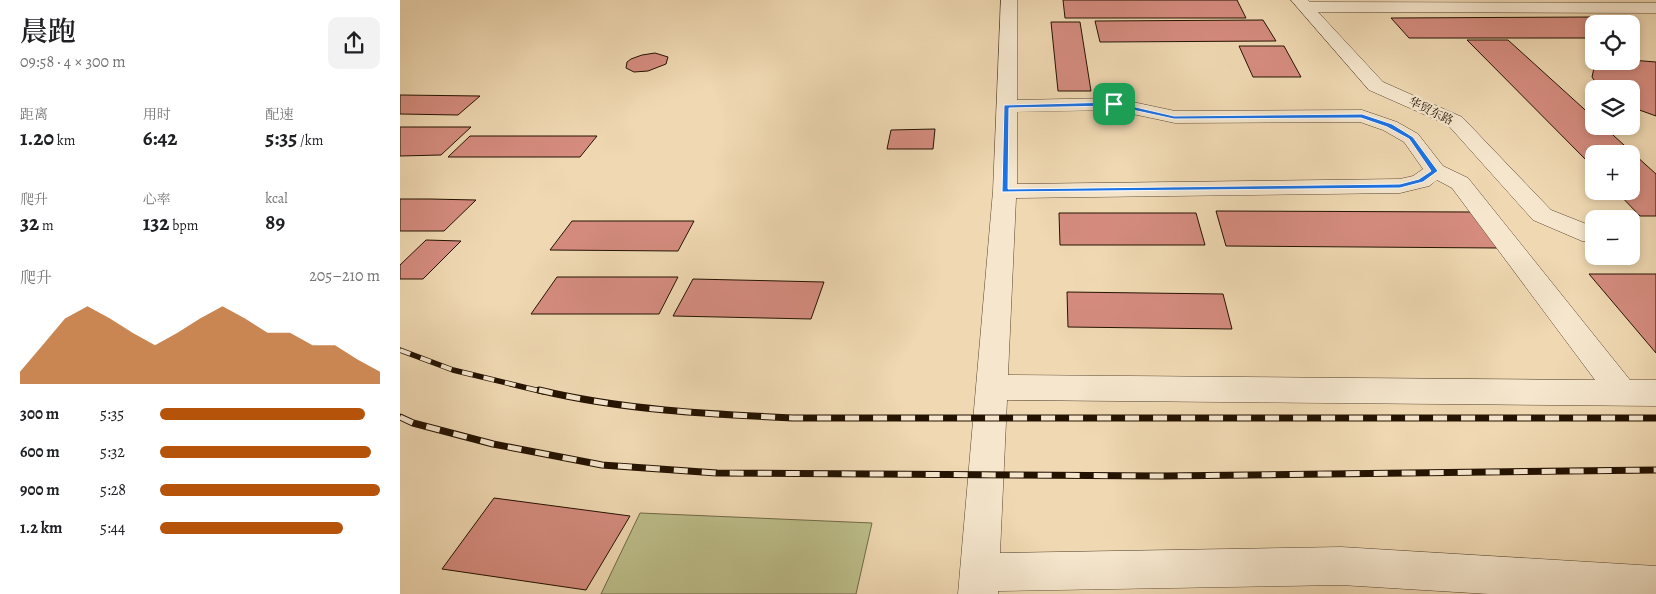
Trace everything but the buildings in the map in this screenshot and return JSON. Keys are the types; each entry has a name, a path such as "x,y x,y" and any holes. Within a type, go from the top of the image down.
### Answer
{"street":[{"path":"1009,0 1004,191 978,583 1341,566 1656,585"},
{"path":"1302,3 1648,8 1656,19"},
{"name":"华贸东路","path":"1302,3 1376,86 1455,121 1542,215 1585,233"},
{"path":"1006,106 1114,104 1174,118 1362,116 1390,126 1411,138 1434,171 1460,183 1622,393"},
{"path":"1004,191 1400,186 1421,181 1434,171"},
{"path":"991,387 1656,393"}],"green space":[{"path":"640,513 872,523 856,594 601,594"}],"railway":[{"path":"400,350 453,370 544,392"},
{"path":"539,390 633,407 697,413 793,418 1656,418"},
{"path":"400,417 413,423 493,444 602,465 717,473 1162,476 1656,470"}],"route":[{"path":"1114,104 1174,118 1362,116 1390,126 1411,138 1434,171 1421,181 1400,186 1004,191 1006,106 1114,104"}]}
